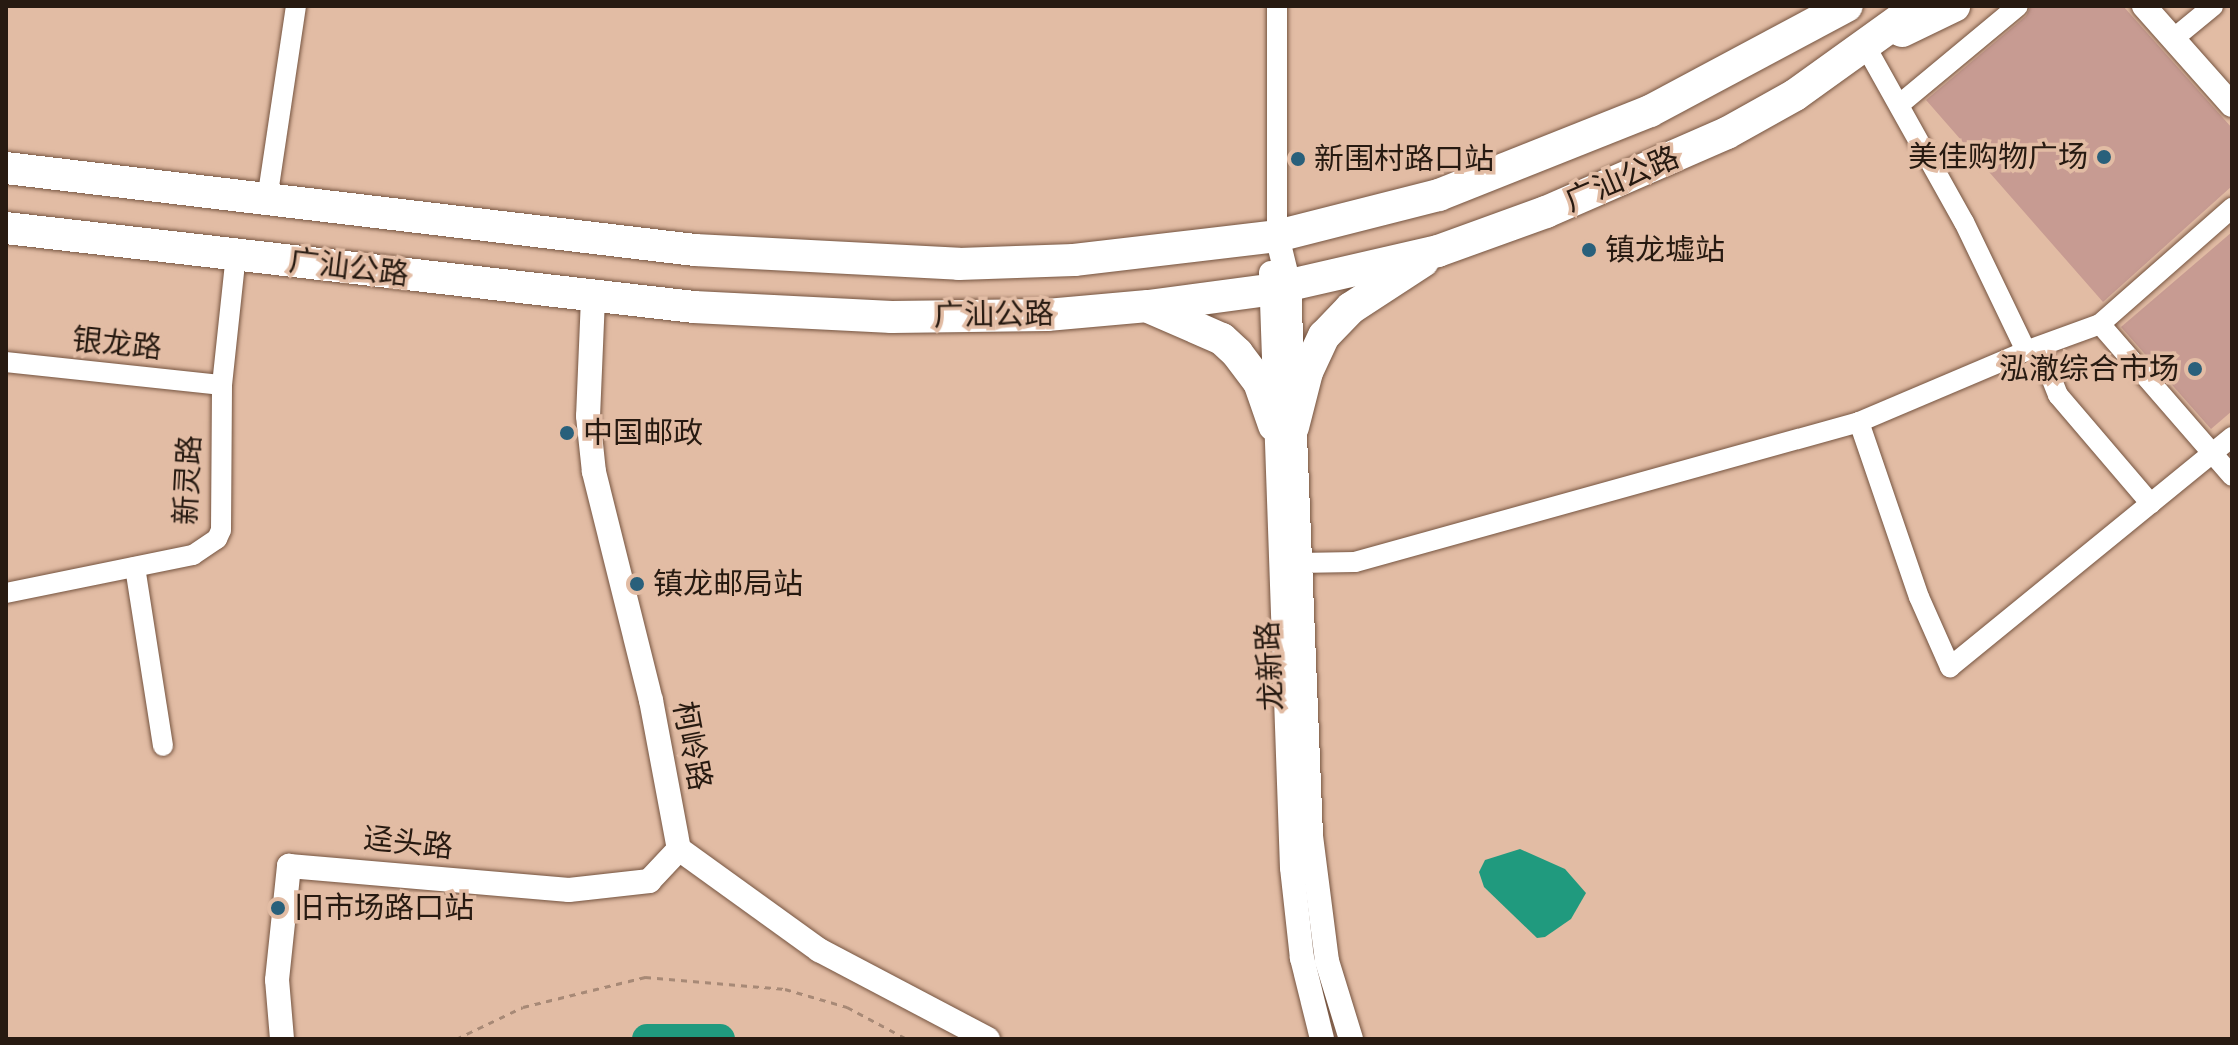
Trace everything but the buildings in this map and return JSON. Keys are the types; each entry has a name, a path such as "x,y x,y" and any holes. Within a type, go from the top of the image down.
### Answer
{"highway":[{"path":"1744,62 1815,6"},
{"name":"广汕公路","path":"6,168 695,250 1010,265 1277,236 1375,214 1528,163 1650,111 1847,6"},
{"name":"广汕公路","path":"6,228 593,298 877,317 1008,315 1148,306 1278,288 1438,251 1546,212 1727,133 1866,47 1919,6"},
{"path":"1866,47 1954,6"},
{"path":"1528,163 1546,212"},
{"path":"1284,426 1315,352 1337,320 1438,251"},
{"path":"1008,315 1010,265"},
{"path":"1148,306 1222,339 1259,382 1284,426"}],"street":[{"path":"267,200 296,6"},
{"path":"1277,6 1277,236"},
{"path":"1900,104 2018,6"},
{"path":"2144,6 2232,105"},
{"path":"2173,39 2213,6"},
{"path":"1866,47 2058,395 2151,504"},
{"path":"1298,563 1355,562 1859,422 2032,349 2100,324 2232,208"},
{"name":"龙新路","path":"1277,236 1284,426 1292,868 1302,958 1322,1039"},
{"name":"新灵路","path":"6,593 193,555 217,539 221,530 222,385 236,254"},
{"name":"柯岭路","path":"593,298 588,416 594,472 651,700 679,849"},
{"path":"2100,324 2232,476"},
{"name":"银龙路","path":"6,362 222,385"},
{"path":"1859,422 1919,597 1950,667 2232,437"},
{"name":"龙新路","path":"1284,426 1298,563 1318,908 1327,961 1351,1039"},
{"path":"135,567 163,746"},
{"path":"679,849 819,950 988,1039"},
{"name":"迳头路","path":"282,1039 277,980 289,866 569,890 649,881 679,849"}],"path":[{"path":"456,1039 523,1007 645,977 785,989 847,1007 907,1039"}],"water":[{"path":"1520,849 1565,869 1586,893 1571,919 1545,937 1537,938 1484,887 1479,872 1485,860"}],"waterway":[{"path":"647,1039 720,1039"}],"place":[{"name":"美佳购物广场","path":"2104,157"},
{"name":"新围村路口站","path":"1298,159"},
{"name":"镇龙墟站","path":"1589,250"},
{"name":"泓澈综合市场","path":"2195,369"},
{"name":"中国邮政","path":"567,433"},
{"name":"镇龙邮局站","path":"637,584"},
{"name":"旧市场路口站","path":"278,908"}]}
